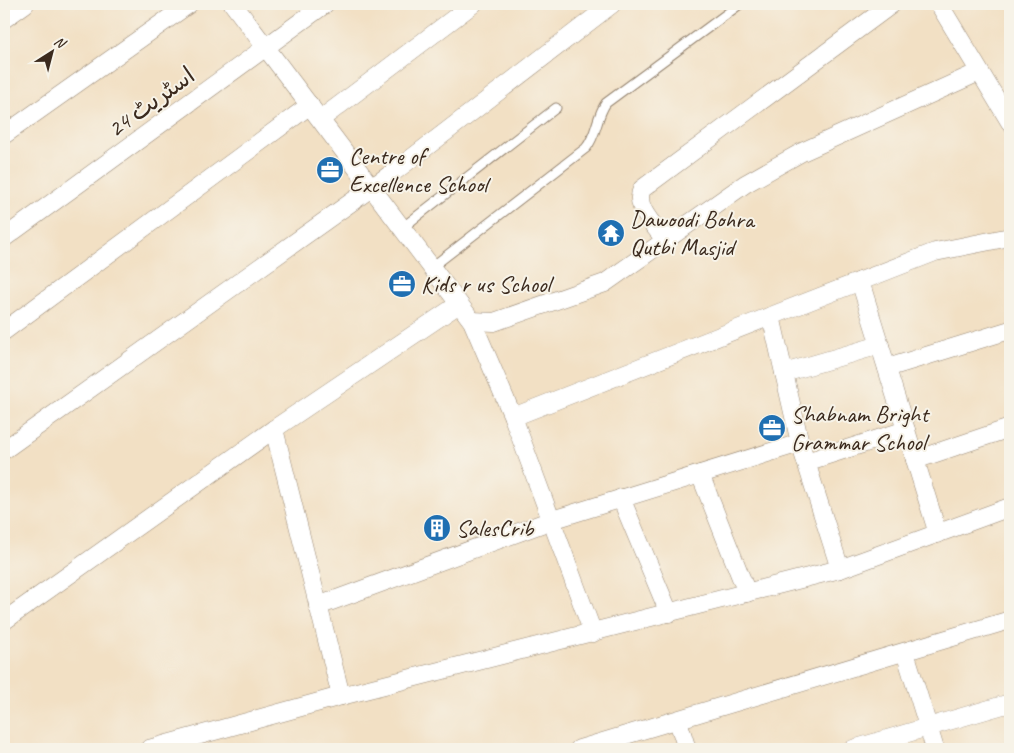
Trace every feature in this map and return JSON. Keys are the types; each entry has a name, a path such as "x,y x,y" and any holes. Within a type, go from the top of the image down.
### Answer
{"street":[{"path":"4,19 25,4"},
{"path":"4,135 189,4"},
{"path":"233,4 472,321 513,417 593,633"},
{"name":"اسٹریٹ 24","path":"4,238 325,4"},
{"path":"321,119 472,4"},
{"path":"4,450 372,187 612,4"},
{"path":"666,241 639,204 638,196 642,189 892,4"},
{"path":"939,4 1010,122"},
{"path":"472,321 494,322 605,283 745,184 802,152 979,72"},
{"path":"4,331 310,104"},
{"path":"513,417 935,252 1010,237"},
{"path":"860,281 938,534"},
{"path":"4,621 274,429 459,304"},
{"path":"771,316 800,443 840,569"},
{"path":"887,368 1010,330"},
{"path":"784,374 880,345"},
{"path":"915,460 1010,428"},
{"path":"274,429 341,696"},
{"path":"806,462 906,430"},
{"path":"318,606 552,520 800,443"},
{"path":"700,474 747,593"},
{"path":"621,498 668,613"},
{"path":"148,749 341,696 840,569 1010,507"},
{"path":"579,749 678,721 1010,620"},
{"path":"904,652 935,749"},
{"path":"853,749 1010,702"},
{"path":"678,721 687,749"}],"lane":[{"path":"432,267 586,148 591,142 600,111 606,103 740,4"},
{"path":"402,228 556,108"}],"place":[{"name":"Centre of Excellence School","path":"330,170"},
{"name":"Dawoodi Bohra Qutbi Masjid","path":"611,233"},
{"name":"Kids r us School","path":"402,284"},
{"name":"Shabnam Bright Grammar School","path":"772,428"},
{"name":"SalesCrib","path":"437,528"}]}
